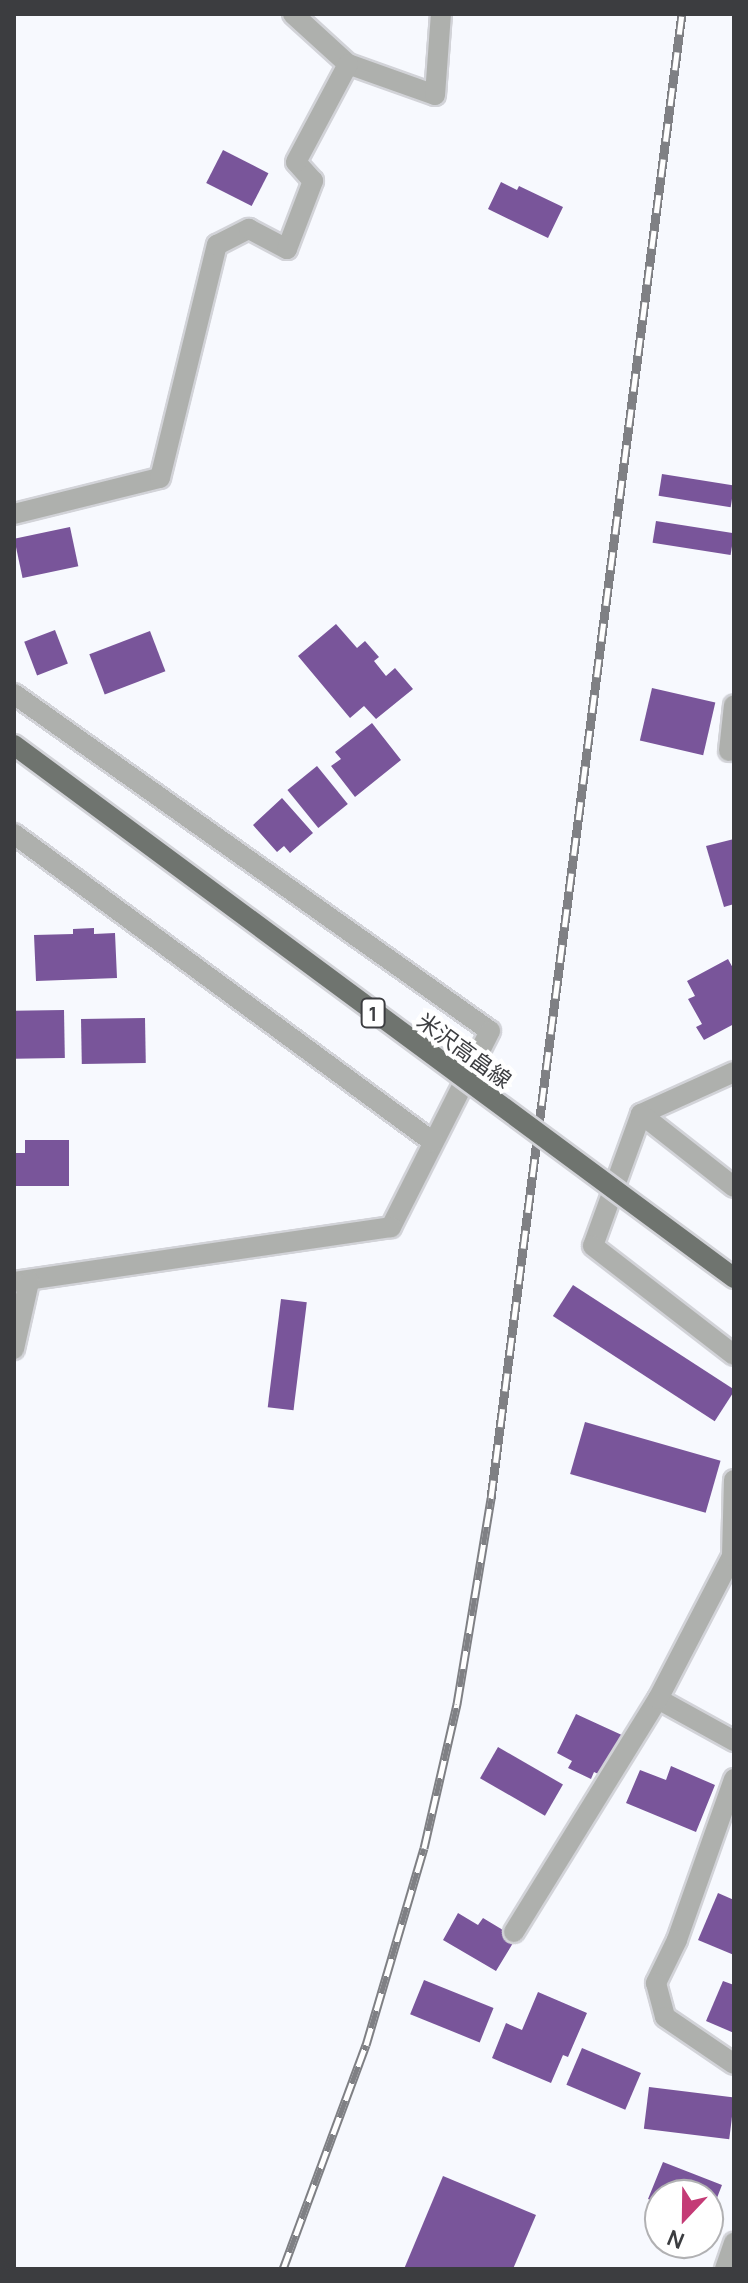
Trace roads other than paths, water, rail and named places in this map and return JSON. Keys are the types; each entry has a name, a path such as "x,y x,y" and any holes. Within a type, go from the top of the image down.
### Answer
{"main road":[{"name":"米沢高畠線","path":"14,745 734,1278"}],"street":[{"path":"293,14 348,64 435,95 441,14"},
{"path":"14,514 160,478 217,245 249,229 287,249 313,181 296,162 348,64"},
{"path":"14,694 490,1031 391,1227 21,1282 14,1349"},
{"path":"729,751 734,705"},
{"path":"14,834 433,1142"},
{"path":"734,1072 641,1114 593,1246 734,1355"},
{"path":"641,1114 734,1187"},
{"path":"514,1932 658,1699 732,1556 734,1480"},
{"path":"658,1699 734,1741"},
{"path":"734,1779 677,1940 656,1983 665,2017 734,2064"},
{"path":"725,2269 734,2243"}],"railway":[{"path":"283,2269 366,2045 424,1848 457,1704 491,1498 682,14"}]}
